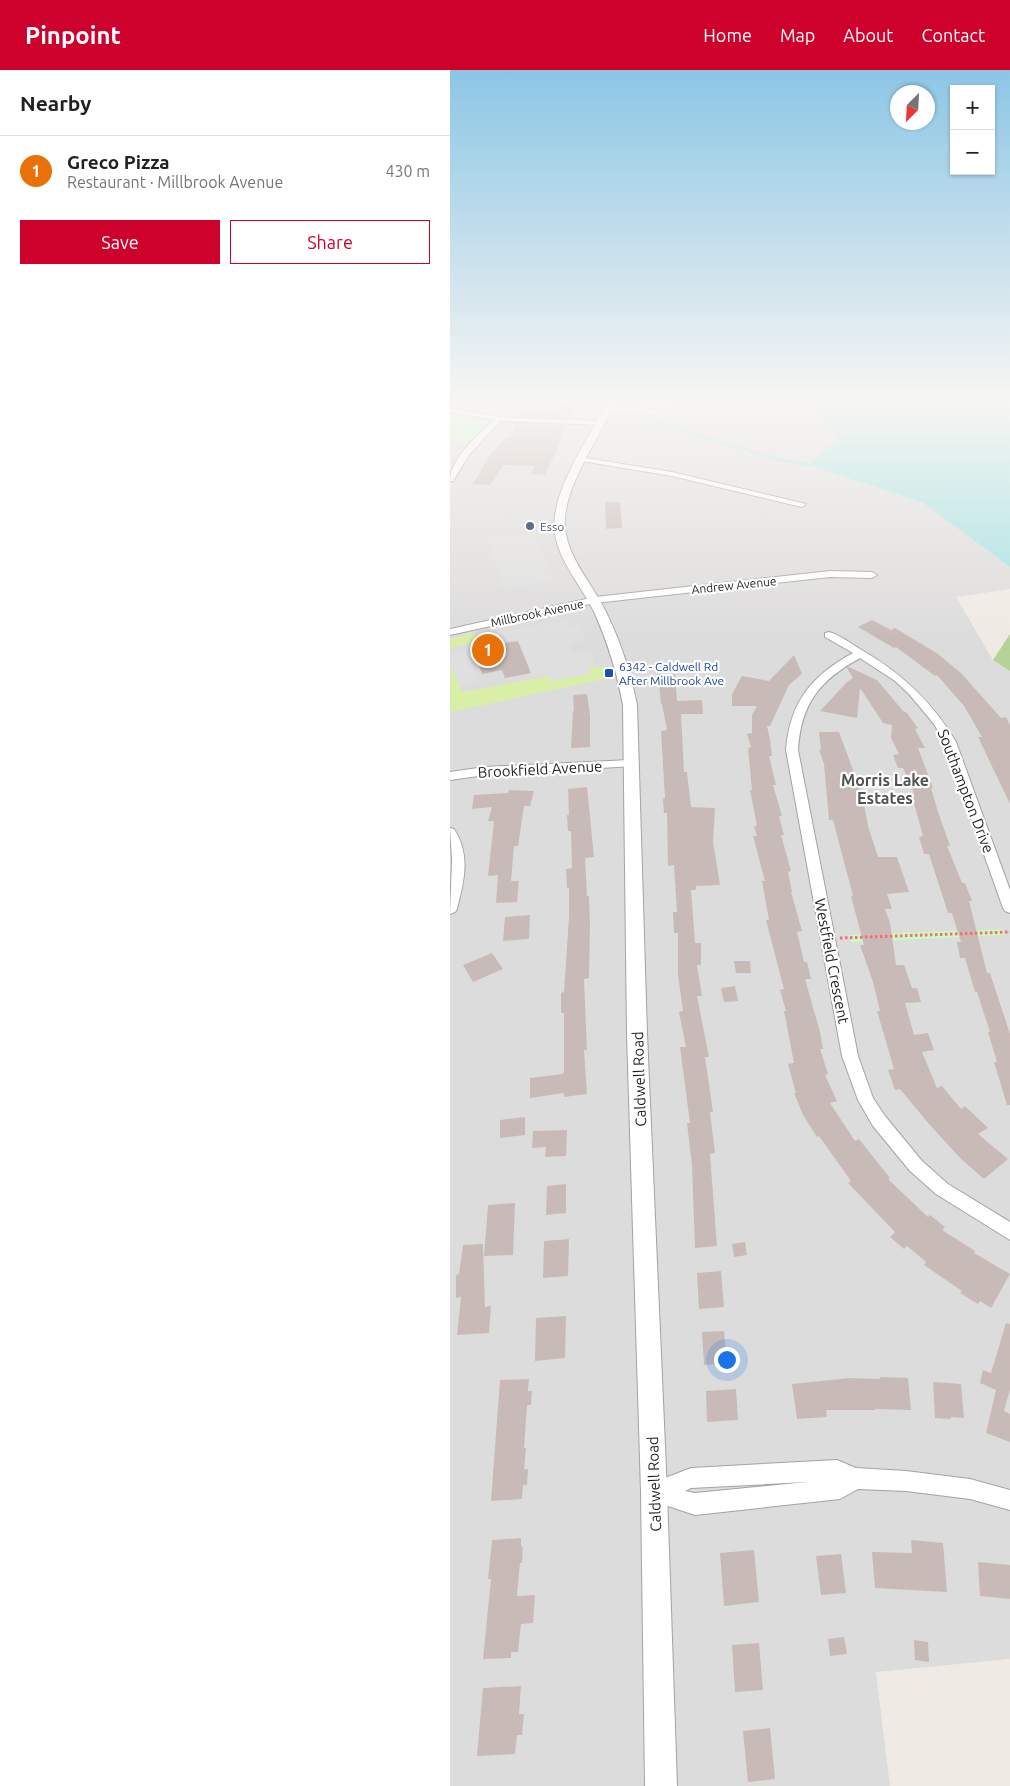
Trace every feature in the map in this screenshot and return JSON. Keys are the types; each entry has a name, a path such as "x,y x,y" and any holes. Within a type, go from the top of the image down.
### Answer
{"street":[{"name":"Caldwell Road","path":"574,478 560,516 563,542 575,570 595,600 620,663 630,706 630,764 654,1492 661,1786"},
{"path":"690,478 802,504"},
{"name":"Andrew Avenue","path":"595,600 830,574 856,573 872,576"},
{"name":"Millbrook Avenue","path":"450,632 595,600"},
{"name":"Southampton Drive","path":"828,635 907,684 942,726 950,742 1010,908"},
{"name":"Westfield Crescent","path":"861,654 830,673 809,692 798,709 792,732 792,750 850,1056 866,1100 879,1121 916,1166 942,1189 1010,1232"},
{"name":"Brookfield Avenue","path":"450,776 485,771 630,764"},
{"path":"450,832 458,846 459,860 450,909"},
{"path":"654,1492 695,1504 840,1489 856,1478 906,1481 970,1489 1010,1500"}],"path":[{"path":"827,938 1010,932"}],"shaded area":[{"path":"450,478 848,478 923,503 1010,567 1010,589 956,597 993,660 1010,671 1010,1659 876,1672 890,1786 450,1786"},
{"path":"535,534 555,581 503,588 488,537"},
{"path":"567,621 569,627 579,625 586,640 569,643 573,653 590,650 597,666 589,668 591,674 551,681 548,673 531,677 517,639 495,643 492,633"},
{"path":"466,651 478,682 459,685 450,662 450,653"}],"green space":[{"path":"474,633 478,641 450,648 450,639"},
{"path":"1010,634 1010,671 993,660"},
{"path":"450,663 462,692 549,676 591,674 588,668 606,666 609,678 450,712"},
{"path":"1003,929 1006,935 851,942 849,935"}],"water":[{"path":"848,478 1010,478 1010,567 923,503"}],"building":[{"path":"476,478 494,478 490,485 473,484"},
{"path":"605,502 620,502 622,528 606,529"},
{"path":"872,620 891,630 895,628 938,654 961,673 1001,718 1006,717 1010,725 1010,804 978,737 982,737 964,706 937,675 935,676 896,647 894,648 858,627"},
{"path":"518,641 531,673 505,678 502,670 482,674 473,648"},
{"path":"794,655 802,674 789,685 770,726 767,726 772,756 769,756 776,785 773,785 782,816 779,816 784,835 781,835 791,871 788,872 791,892 802,931 797,932 804,962 807,962 811,979 805,979 820,1032 823,1049 820,1049 828,1074 825,1075 837,1101 830,1103 855,1141 859,1139 890,1178 888,1179 928,1217 930,1215 945,1227 942,1230 975,1251 974,1253 1010,1274 991,1308 980,1301 978,1304 960,1293 962,1291 924,1265 926,1262 907,1246 904,1249 890,1237 895,1232 848,1183 851,1181 819,1136 817,1137 803,1115 794,1093 796,1093 788,1064 794,1063 784,1011 786,1011 780,990 784,989 766,920 769,920 762,881 765,881 753,836 757,836 754,826 757,826 750,790 752,790 748,748 751,747 747,734 752,733 752,715 757,706 732,706 732,694 742,676 769,681"},
{"path":"849,667 877,680 918,728 915,729 925,748 918,748 933,788 931,788 950,846 947,846 962,883 965,883 972,901 969,901 987,973 990,973 1010,1034 1010,1105 1007,1105 994,1062 997,1062 988,1032 990,1032 977,992 975,992 965,958 960,958 957,942 961,942 952,913 948,913 929,854 924,854 919,837 923,836 911,793 914,793 903,768 898,768 893,755 899,754 891,738 892,725 883,723 860,688 857,718 820,711 853,678 847,668"},
{"path":"658,674 675,674 677,701 702,700 703,714 681,714 684,772 687,772 691,807 715,808 713,842 720,885 696,886 696,890 691,890 695,943 701,943 701,965 697,965 702,996 697,996 709,1057 705,1057 713,1112 710,1112 715,1153 710,1154 717,1246 695,1248 692,1166 687,1123 690,1123 680,1047 686,1047 679,1012 683,1011 678,975 678,933 674,933 673,912 677,912 674,865 668,866 667,813 664,813 663,799 665,798 661,731 667,730 661,704"},
{"path":"587,694 590,716 590,747 571,748 574,711 573,695"},
{"path":"819,732 839,732 856,778 859,777 868,826 878,857 897,857 909,892 887,894 892,909 885,909 890,923 896,965 904,965 912,988 917,988 921,1002 905,1003 914,1035 928,1033 934,1050 922,1052 937,1088 942,1086 961,1109 965,1106 988,1128 978,1134 1008,1159 984,1179 961,1159 900,1089 895,1090 888,1070 894,1069 877,1011 880,1011 873,982 860,945 864,945 851,896 853,896 833,820 829,820 824,764 819,750 821,750"},
{"path":"587,787 594,857 585,858 590,923 589,978 584,979 587,1050 584,1050 587,1094 564,1097 564,1093 530,1098 530,1078 563,1074 564,1071 564,1013 561,1013 561,993 564,992 569,917 569,888 567,888 566,869 572,868 571,831 568,831 567,815 569,815 568,789"},
{"path":"509,790 534,791 530,806 524,806 518,846 514,846 511,881 519,881 517,902 496,903 498,875 488,876 494,821 488,821 492,807 472,809 474,795 508,793"},
{"path":"530,915 529,939 503,941 505,917"},
{"path":"492,953 503,969 473,982 463,965"},
{"path":"734,961 750,961 751,973 736,973"},
{"path":"735,986 738,1001 724,1002 721,988"},
{"path":"525,1117 525,1135 500,1138 500,1120"},
{"path":"567,1130 566,1156 545,1157 546,1147 532,1148 533,1131"},
{"path":"566,1184 566,1213 546,1215 547,1186"},
{"path":"515,1203 513,1255 484,1256 488,1205"},
{"path":"569,1239 568,1276 543,1278 544,1241"},
{"path":"745,1242 747,1255 734,1257 732,1244"},
{"path":"483,1244 485,1307 491,1306 489,1333 457,1335 461,1297 456,1298 456,1275 459,1274 463,1245"},
{"path":"721,1271 724,1307 699,1309 697,1273"},
{"path":"566,1316 565,1358 535,1361 536,1318"},
{"path":"1006,1323 1010,1324 1010,1389 1004,1411 1010,1414 1010,1442 986,1433 996,1390 980,1383 983,1370 991,1373"},
{"path":"724,1331 727,1363 704,1365 702,1332"},
{"path":"880,1377 908,1378 911,1410 826,1410 827,1417 797,1419 792,1384 850,1378 880,1379"},
{"path":"529,1379 528,1391 532,1391 531,1405 527,1405 524,1448 526,1448 524,1470 528,1469 527,1485 523,1485 522,1499 491,1501 500,1380"},
{"path":"933,1382 961,1384 964,1418 935,1418"},
{"path":"736,1389 738,1420 707,1422 706,1391"},
{"path":"521,1538 521,1547 523,1546 522,1563 520,1563 517,1596 535,1595 533,1623 521,1624 518,1652 511,1652 511,1658 483,1659 491,1579 488,1579 492,1540"},
{"path":"911,1540 943,1543 947,1592 875,1588 872,1552 912,1553"},
{"path":"754,1550 759,1602 724,1606 720,1553"},
{"path":"841,1554 846,1593 821,1595 816,1556"},
{"path":"978,1562 1010,1565 1010,1599 980,1596"},
{"path":"844,1637 847,1654 830,1656 828,1639"},
{"path":"914,1640 928,1642 929,1662 915,1660"},
{"path":"759,1643 763,1690 735,1692 732,1645"},
{"path":"521,1686 519,1714 524,1714 522,1735 517,1735 515,1754 477,1756 483,1688"},
{"path":"770,1728 775,1779 748,1782 743,1731"}],"place":[{"name":"Esso","path":"530,526"},
{"name":"Greco Pizza","path":"488,650"},
{"name":"6342 - Caldwell Rd After Millbrook Ave","path":"609,673"}],"district":[{"name":"Morris Lake Estates","path":"885,789"}]}
